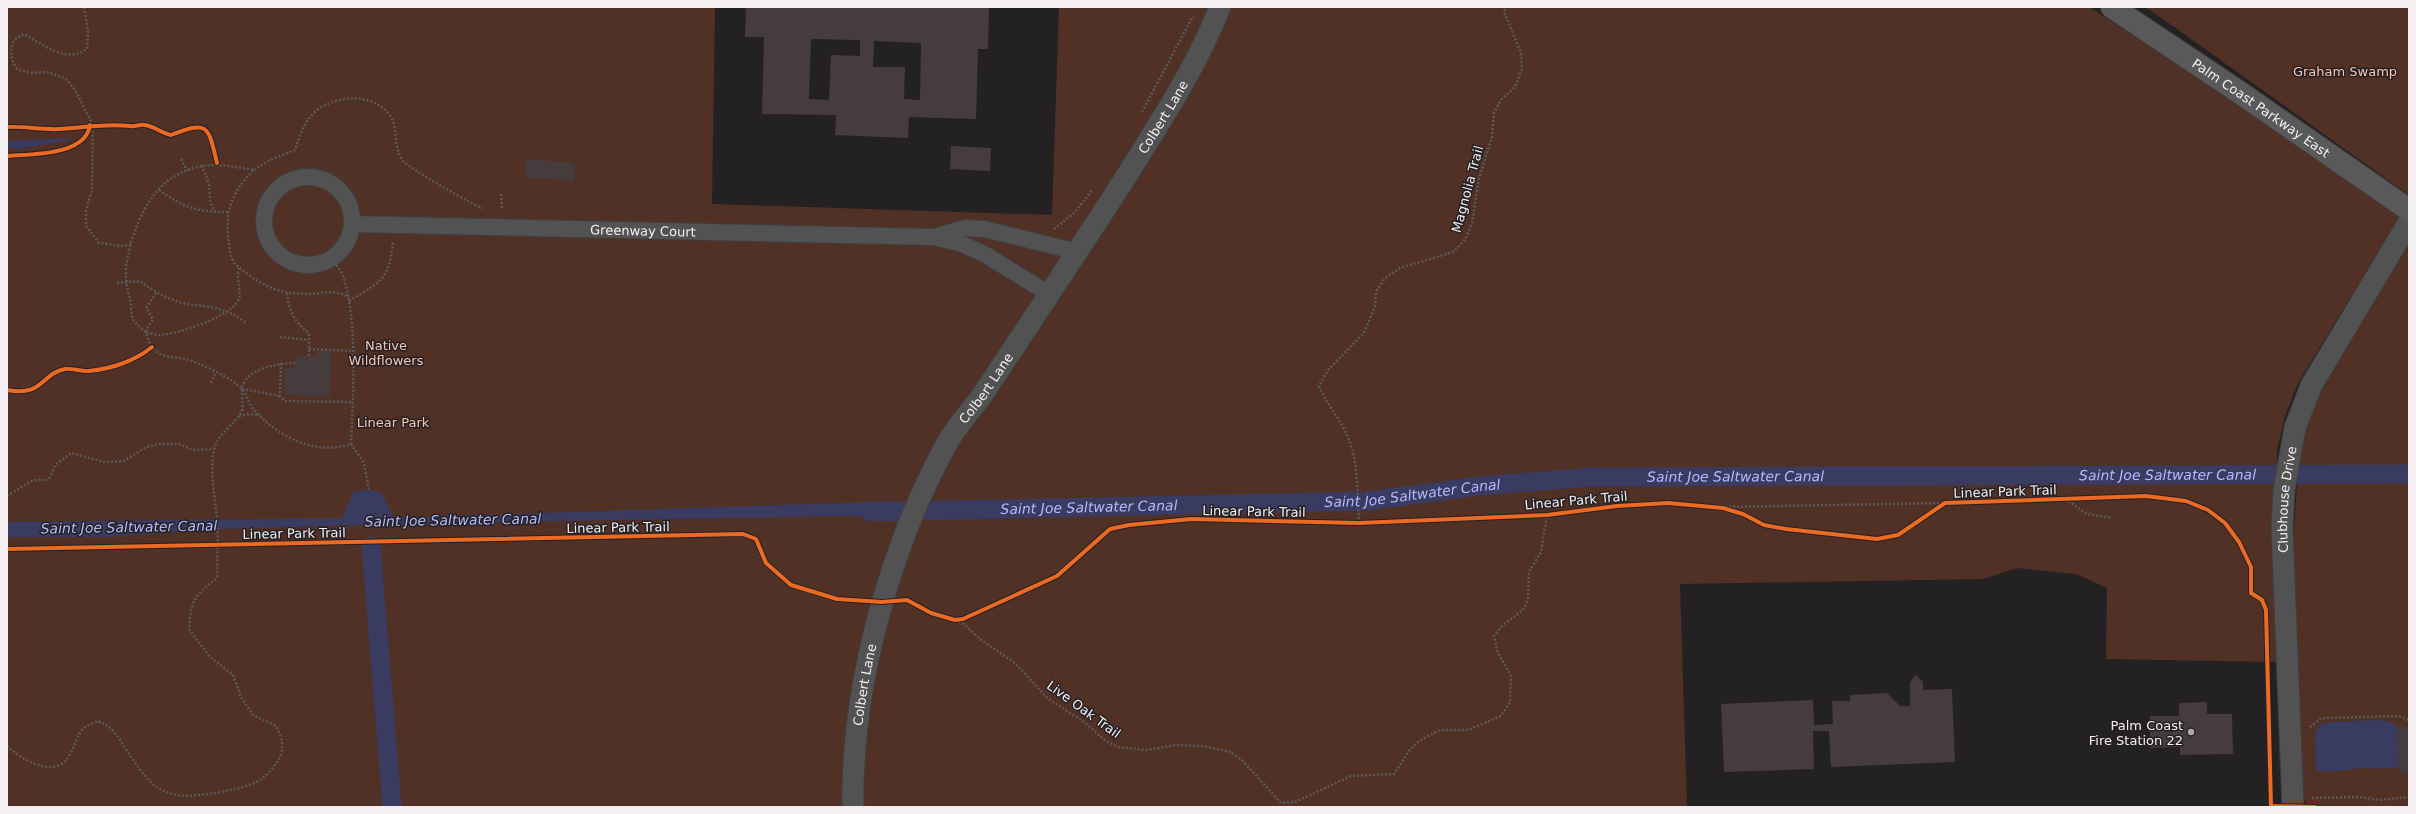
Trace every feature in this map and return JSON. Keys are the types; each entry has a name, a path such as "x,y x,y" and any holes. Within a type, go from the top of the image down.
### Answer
{"main road":[{"name":"Palm Coast Parkway East","path":"2112,7 2239,92 2409,210"}],"street":[{"name":"Colbert Lane","path":"852,807 858,721 866,670 882,602 902,544 950,438 982,395 1078,252 1171,104 1207,38 1220,7"},
{"path":"304,177 320,179 333,185 344,196 350,209 352,224 349,238 342,250 331,259 318,264 304,265 290,262 278,254 269,243 264,229 264,215 268,201 277,189 290,181 304,177"},
{"name":"Clubhouse Drive","path":"2293,807 2282,527 2287,469 2295,428 2311,386 2409,222"},
{"name":"Greenway Court","path":"352,224 934,237"},
{"path":"934,237 965,228 984,229 1078,252"},
{"path":"934,237 962,244 986,255 1049,294"}],"path":[{"path":"84,7 88,31 87,49 78,56 67,56 24,34 14,40 10,51 12,63 16,69 30,73 47,72 65,78 75,90 93,125 92,190 86,210 86,226 99,244 132,244"},
{"path":"1141,113 1195,11"},
{"path":"349,299 334,292 308,294 287,293 266,287 239,268 230,252 227,227 228,212 240,184 254,170 270,160 295,150 302,127 314,113 324,106 359,98 368,99 384,108 393,119 395,142 402,160 412,170 477,206 486,209"},
{"path":"87,133 90,125 99,125"},
{"path":"215,157 217,164"},
{"path":"181,159 187,171"},
{"path":"254,170 217,164 202,166 174,176 159,190 147,207 132,244 126,268 126,282 134,321 145,332 152,347 163,357 185,359 205,365 242,389 280,396 285,401 352,402"},
{"path":"202,166 208,182 208,196 212,208 217,212"},
{"path":"1052,231 1075,212 1094,188"},
{"path":"159,190 179,205 202,212 228,212"},
{"path":"501,194 502,210"},
{"path":"497,210 506,209"},
{"path":"349,299 381,281 390,265 394,225"},
{"path":"331,259 342,274 349,299 352,351 351,444 364,462 369,490"},
{"path":"145,332 159,335 169,334 196,326 227,310 238,300 240,294 237,281 239,268"},
{"path":"117,283 140,281 156,293 188,304 227,310 246,323"},
{"path":"145,332 153,320 146,308 156,293"},
{"path":"287,293 288,308 294,319 309,333 309,356"},
{"path":"280,337 309,340"},
{"path":"148,351 152,347"},
{"path":"309,349 352,351"},
{"path":"280,396 281,363"},
{"path":"239,416 243,404 242,389 244,383 258,370 281,363 295,363"},
{"path":"211,383 216,372"},
{"path":"242,389 248,402 260,415 286,434 311,447 338,448 351,444"},
{"path":"7,746 13,752 39,766 57,767 67,759 83,728 98,721 111,726 156,788 183,796 209,794 250,786 266,776 282,757 282,738 276,726 254,716 241,697 233,675 210,657 189,629 191,605 205,588 217,578 214,449 225,428 239,416 249,414 260,415"},
{"path":"7,496 33,480 49,480 55,465 71,453 104,462 124,461 146,447 159,444 179,444 192,450 214,449"},
{"path":"2065,499 2086,514 2112,518"},
{"path":"1713,507 1946,503"},
{"path":"1721,507 1737,512"},
{"path":"1352,523 1367,522"},
{"path":"210,544 223,544"},
{"path":"949,618 955,620 967,617"},
{"path":"2308,730 2320,719 2327,718 2398,716 2409,720"},
{"path":"2310,790 2311,798 2359,797 2379,800 2409,797"}],"green space":[{"name":"Linear Park","path":"7,7 715,7 712,204 1052,215 1059,7 2089,7 2402,213 2298,383 2285,416 2277,450 2276,662 2106,659 2107,588 2076,574 2017,568 1983,579 1680,584 1687,807 7,807"},
{"name":"Graham Swamp","path":"2145,7 2409,7 2409,195 2166,21"},
{"path":"2409,244 2409,807 2308,807 2302,794 2293,544 2299,456 2304,431 2319,390"}],"water":[{"path":"75,138 71,140 18,149 7,148 7,141"},
{"path":"369,490 381,492 394,518 899,501 894,515 396,524 224,529 106,537 7,537 7,522 342,518 354,491"},
{"path":"2381,720 2391,722 2397,727 2399,767 2334,771 2316,770 2315,733 2320,725 2328,722"}],"building":[{"path":"746,7 989,8 988,49 978,49 976,119 909,117 908,138 835,135 836,115 762,114 764,37 745,37","holes":["811,39 860,40 860,56 831,55 829,100 809,99","874,41 921,43 920,100 904,99 905,67 873,67"]},
{"path":"951,146 991,148 990,171 950,169"},
{"path":"526,159 575,163 574,181 525,177"},
{"path":"317,351 331,351 330,396 284,395 285,368 295,368 295,356 317,356"},
{"path":"1916,675 1923,682 1923,690 1952,689 1955,762 1831,767 1829,731 1813,731 1814,769 1724,772 1721,704 1813,700 1814,725 1833,724 1832,701 1850,701 1850,695 1887,693 1900,706 1910,706 1910,682"},
{"name":"Palm Coast Fire Station 22","path":"2207,702 2207,714 2232,714 2233,754 2180,755 2180,747 2150,748 2150,716 2179,716 2179,703"},
{"path":"2397,727 2409,727 2409,772 2399,772"}],"waterway":[{"name":"Saint Joe Saltwater Canal","path":"870,512 1367,501 1480,486 1592,477 2409,474"},
{"path":"371,546 392,807"}],"cycle path":[{"path":"7,156 42,153 68,148 79,143 86,135 90,125"},
{"path":"7,127 52,129 103,125 143,125 171,135 184,130 200,128 209,134 217,163"},
{"path":"7,390 19,391 35,388 51,375 65,369 89,371 122,364 152,347"},
{"name":"Linear Park Trail","path":"7,549 743,534 756,539 766,563 791,585 837,599 882,602 907,600 931,613 955,620 963,619 1057,576 1110,529 1129,525 1191,519 1359,523 1547,515 1617,506 1668,503 1723,508 1743,514 1764,525 1786,529 1877,539 1898,535 1945,503 2146,496 2186,501 2208,510 2225,523 2239,542 2251,567 2251,593 2262,600 2266,610 2271,806 2315,807"}],"place":[{"name":"Palm Coast Fire Station 22","path":"2191,732"}],"park label":[{"name":"Native Wildflowers","path":"386,352"}]}
